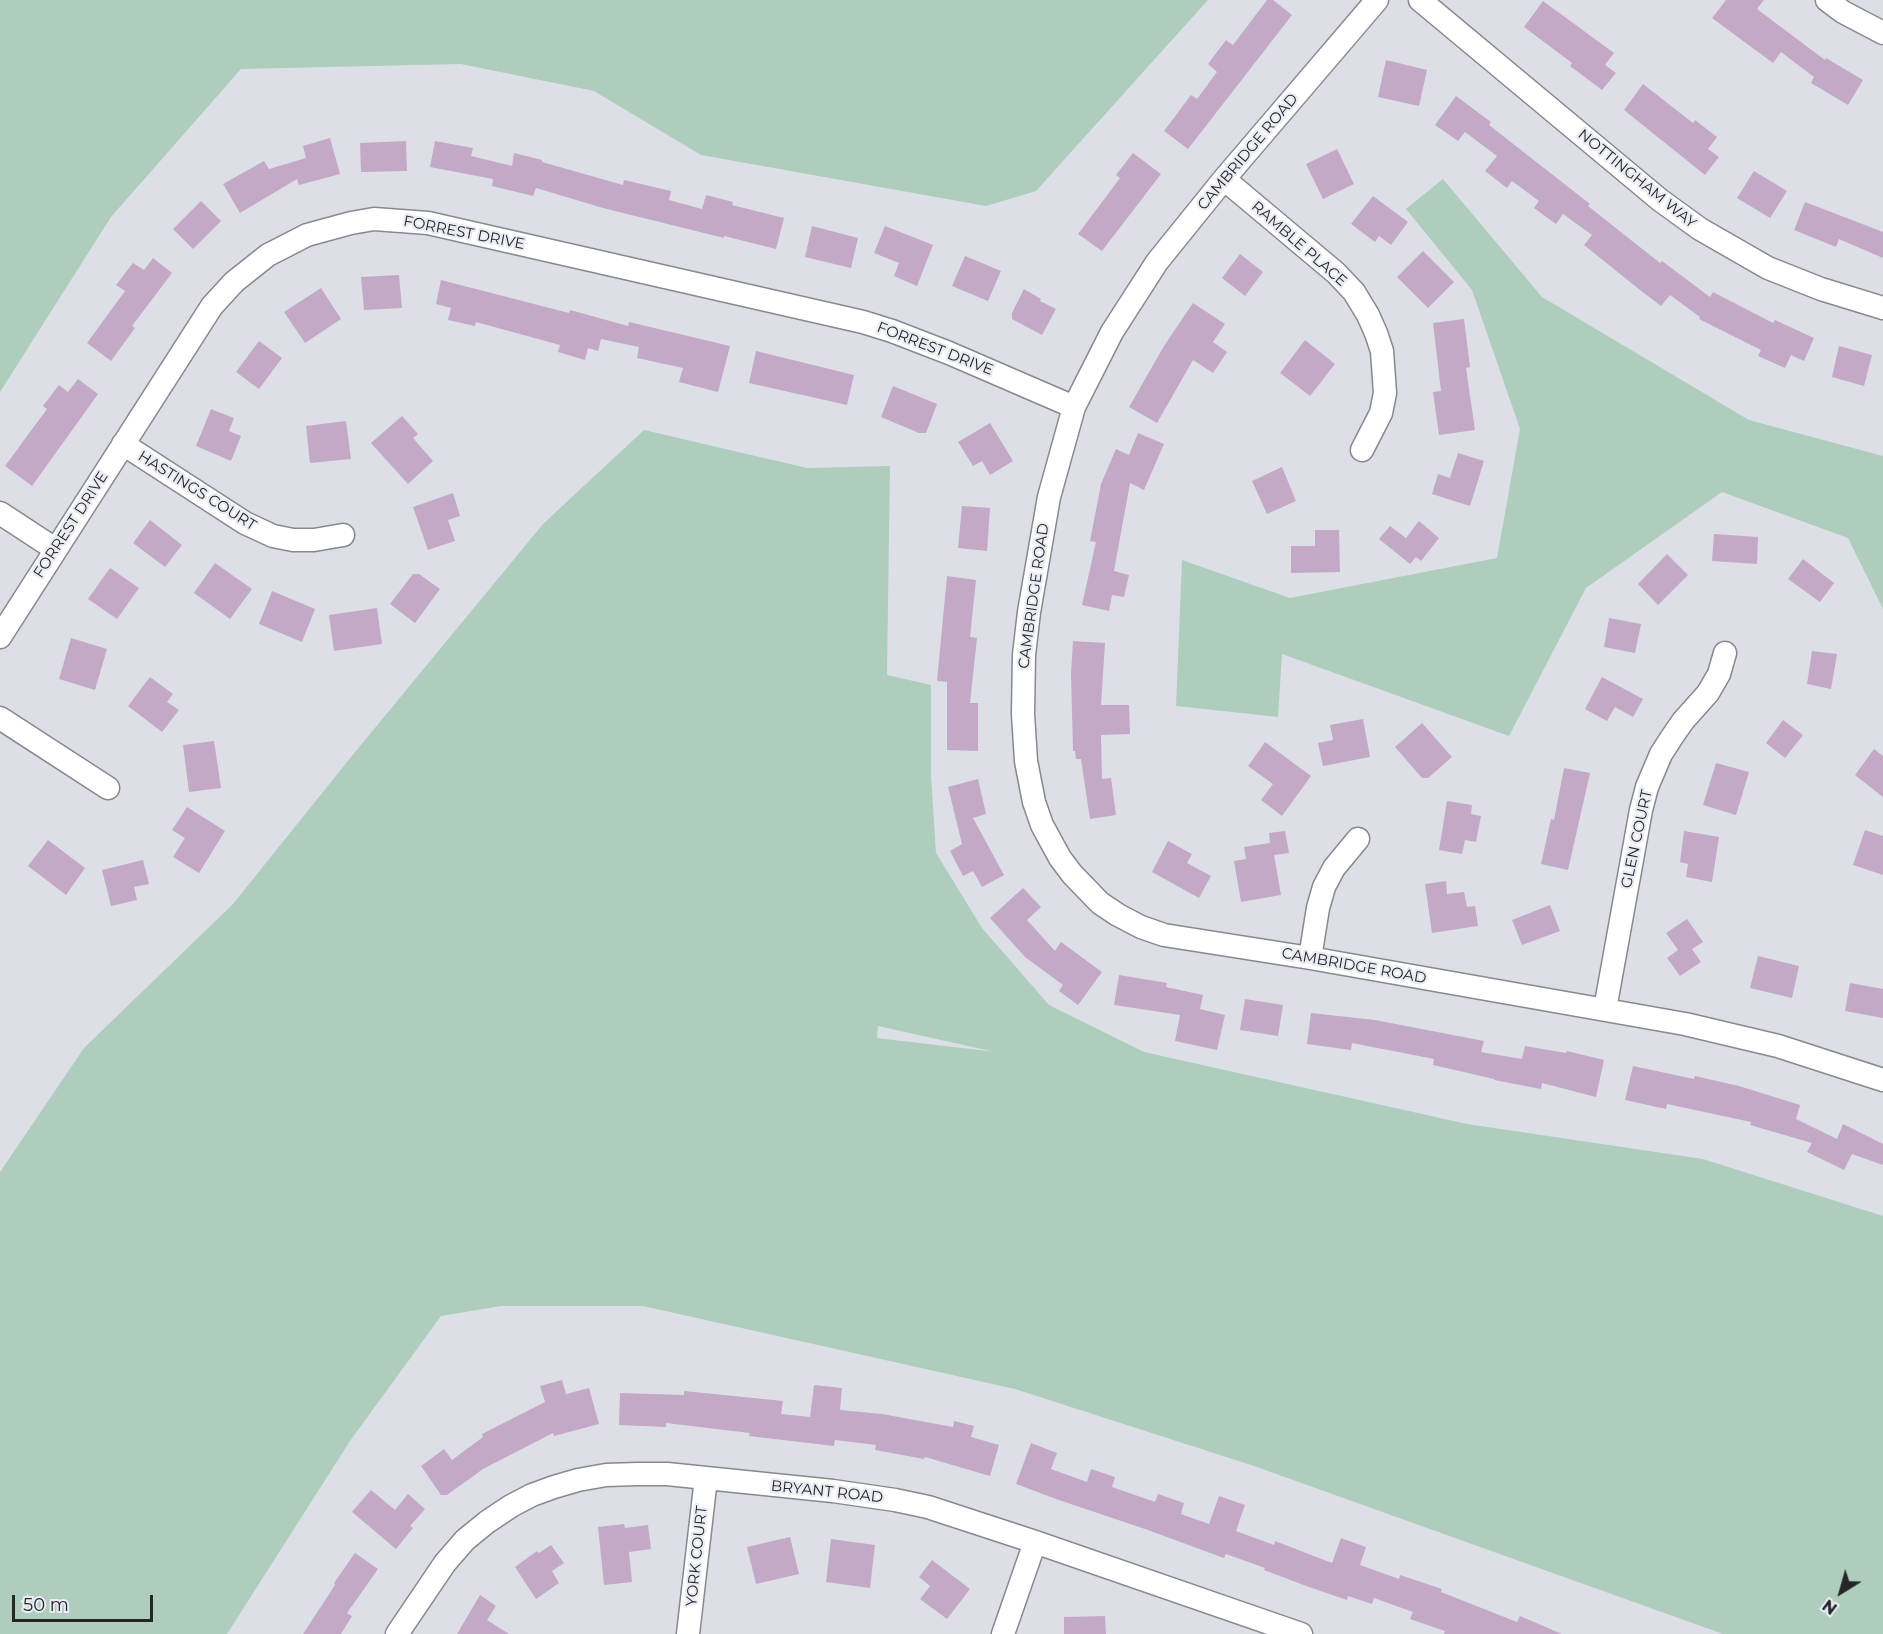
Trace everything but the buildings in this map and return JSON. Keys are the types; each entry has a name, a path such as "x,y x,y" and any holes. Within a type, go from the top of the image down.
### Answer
{"street":[{"name":"CAMBRIDGE ROAD","path":"1377,0 1180,232 1131,299 1074,407 1049,497 1024,655 1023,714 1026,761 1034,802 1042,825 1060,858 1100,903 1141,927 1164,935 1310,958 1685,1024 1778,1046 1883,1080"},
{"name":"NOTTINGHAM WAY","path":"1420,0 1651,193 1700,229 1768,268 1821,289 1883,308"},
{"path":"1827,0 1843,12 1883,33"},
{"name":"RAMBLE PLACE","path":"1224,179 1336,273 1354,292 1368,315 1382,351 1384,393 1381,413 1362,450"},
{"name":"FORREST DRIVE","path":"0,637 212,306 249,269 268,255 307,235 351,223 374,219 428,223 863,322 941,350 1074,407"},
{"name":"HASTINGS COURT","path":"123,444 244,524 273,536 293,540 314,540 343,535"},
{"path":"0,513 55,549"},
{"name":"GLEN COURT","path":"1605,1009 1637,827 1647,787 1661,754 1672,737 1708,693 1719,674 1725,653"},
{"path":"0,718 108,788"},
{"path":"1310,958 1318,908 1324,887 1334,868 1358,839"},
{"name":"BRYANT ROAD","path":"397,1634 445,1563 465,1540 486,1522 511,1506 532,1495 578,1480 606,1475 667,1474 833,1491 895,1500 961,1517 1301,1634"},
{"name":"YORK COURT","path":"688,1634 706,1478"},
{"path":"1003,1634 1035,1542"}],"green space":[{"path":"0,0 1208,0 1036,191 986,206 701,155 594,91 461,64 241,69 111,217 0,392"},
{"path":"1443,179 1542,297 1749,420 1883,456 1883,609 1848,538 1722,492 1586,588 1509,736 1282,654 1278,717 1176,706 1182,560 1290,598 1497,558 1520,429 1472,290 1406,209"},
{"path":"644,430 807,468 890,466 887,675 931,685 931,776 936,853 982,928 1049,1005 1144,1052 1467,1124 1703,1159 1883,1216 1883,1634 1723,1634 1254,1466 1015,1389 643,1306 501,1306 441,1316 350,1441 227,1634 0,1634 0,1172 84,1048 233,904 543,524","holes":["878,1026 994,1052 877,1038"]}]}
